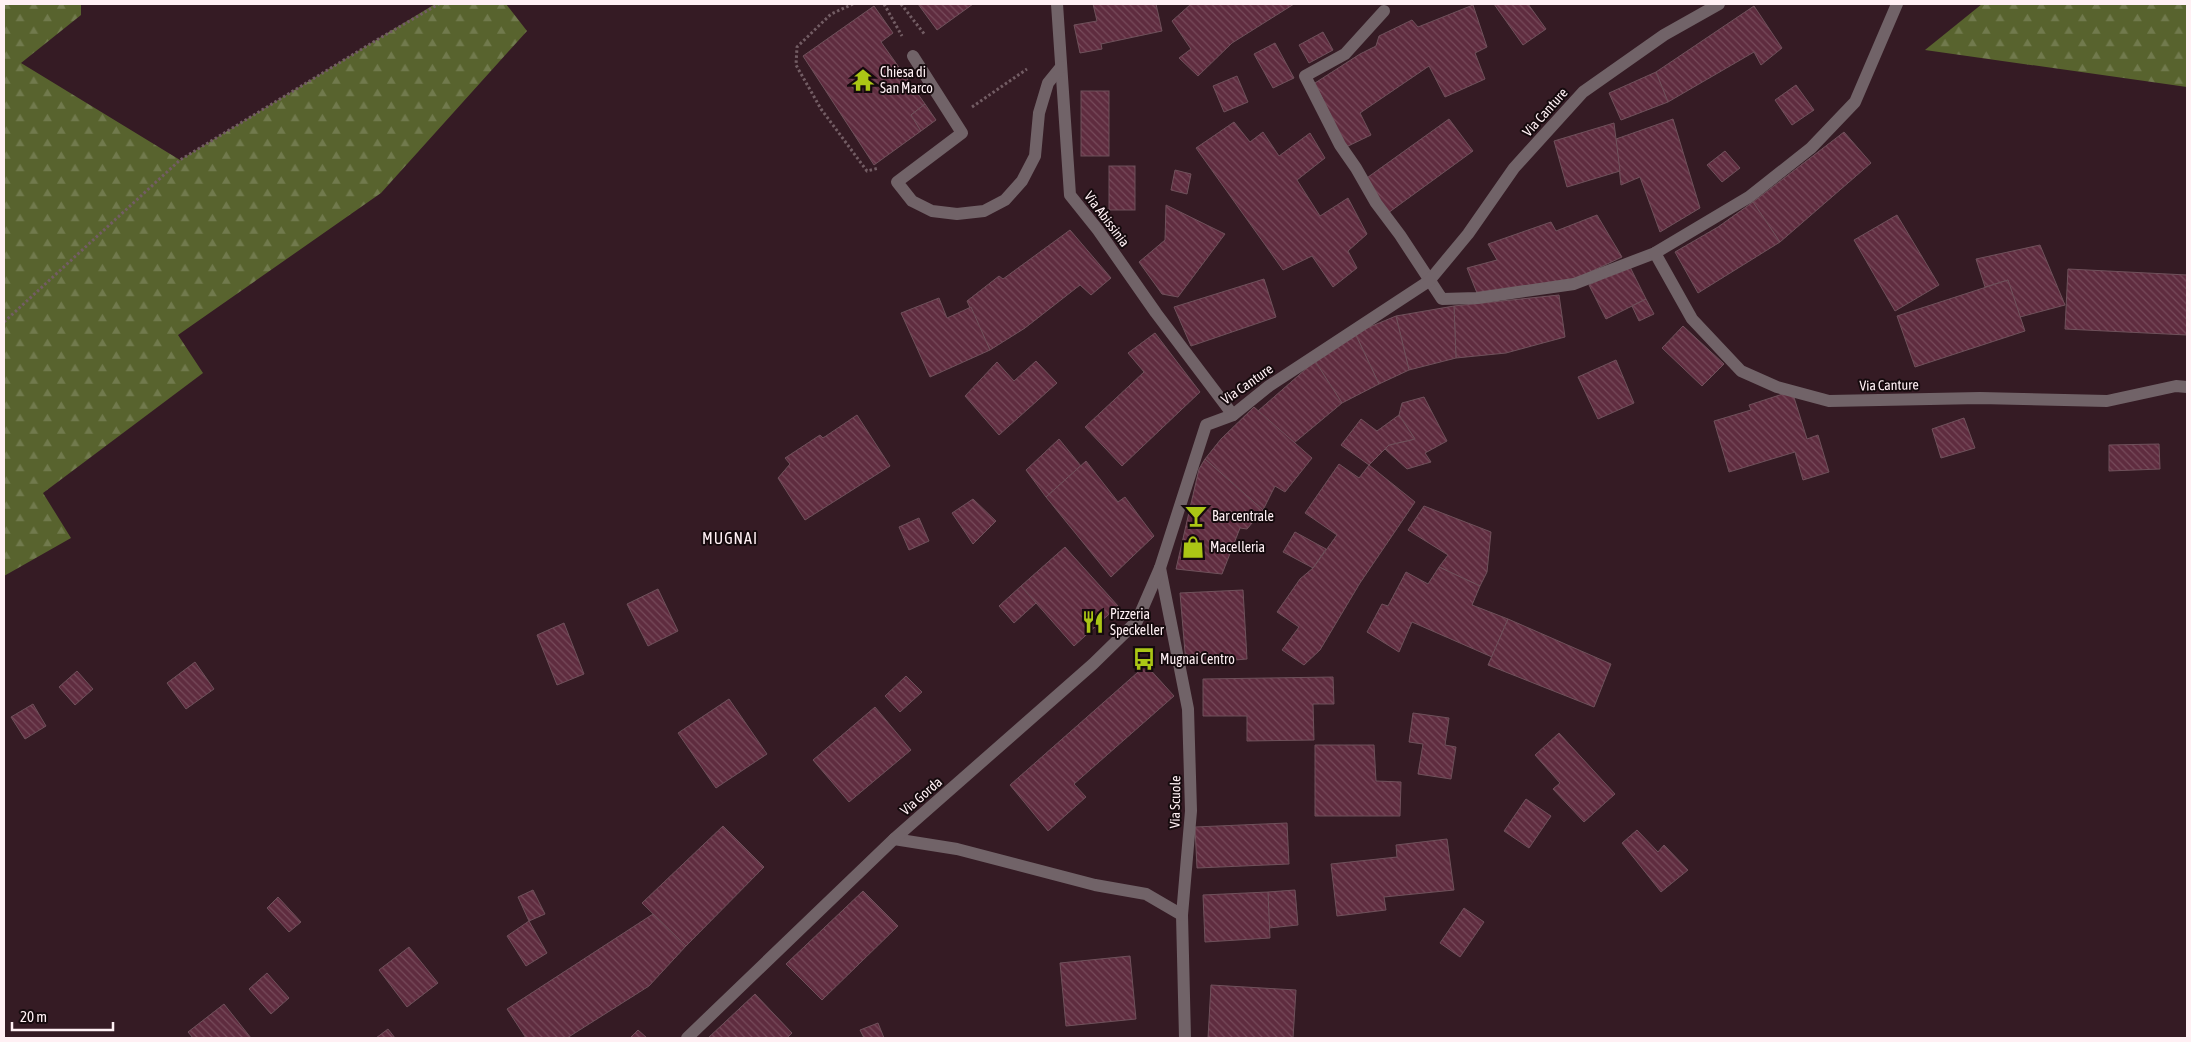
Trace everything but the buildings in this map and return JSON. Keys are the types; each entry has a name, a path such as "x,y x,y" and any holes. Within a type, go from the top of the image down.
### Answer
{"street":[{"name":"Via Abissinia","path":"1057,4 1070,195 1098,230 1156,313 1233,415"},
{"name":"Via Canture","path":"1160,568 1206,425 1233,415 1269,386 1429,281 1468,234 1514,168 1583,92 1664,35 1719,4"},
{"path":"1384,11 1345,54 1305,76 1340,145 1376,203 1400,234 1442,299 1477,298 1574,284 1655,253 1749,197 1811,148 1855,102 1897,4"},
{"path":"912,56 962,133 897,182 912,202 932,211 957,214 984,211 1005,200 1022,181 1034,156 1039,112 1048,83 1061,67"},
{"name":"Via Canture","path":"1655,253 1692,319 1741,371 1777,387 1829,401 1980,398 2107,401 2176,386 2187,387"},
{"name":"Via Gorda","path":"687,1038 894,839 1093,664 1137,621 1160,568"},
{"name":"Via Scuole","path":"1160,568 1188,710 1191,811 1182,915 1185,1038"},
{"path":"894,839 957,849 1094,885 1146,894 1182,915"}],"path":[{"path":"4,322 180,160 439,4"},
{"path":"853,4 831,14 797,47 796,65 820,109 867,171 882,167 890,178 897,182"},
{"path":"884,4 912,56"},
{"path":"901,4 925,34"},
{"path":"964,112 1028,68"}],"green space":[{"path":"4,4 81,4 81,15 21,63 180,160 435,4 506,4 527,31 381,193 178,335 203,373 43,493 71,538 4,576"},
{"path":"1982,4 2187,4 2187,87 1925,50"}],"place":[{"name":"Chiesa di San Marco","path":"863,80"},
{"name":"Bar centrale","path":"1196,516"},
{"name":"Macelleria","path":"1193,547"},
{"name":"Pizzeria Speckeller","path":"1093,622"},
{"name":"Mugnai Centro","path":"1144,659"}],"district":[{"name":"MUGNAI","path":"730,538"}]}
